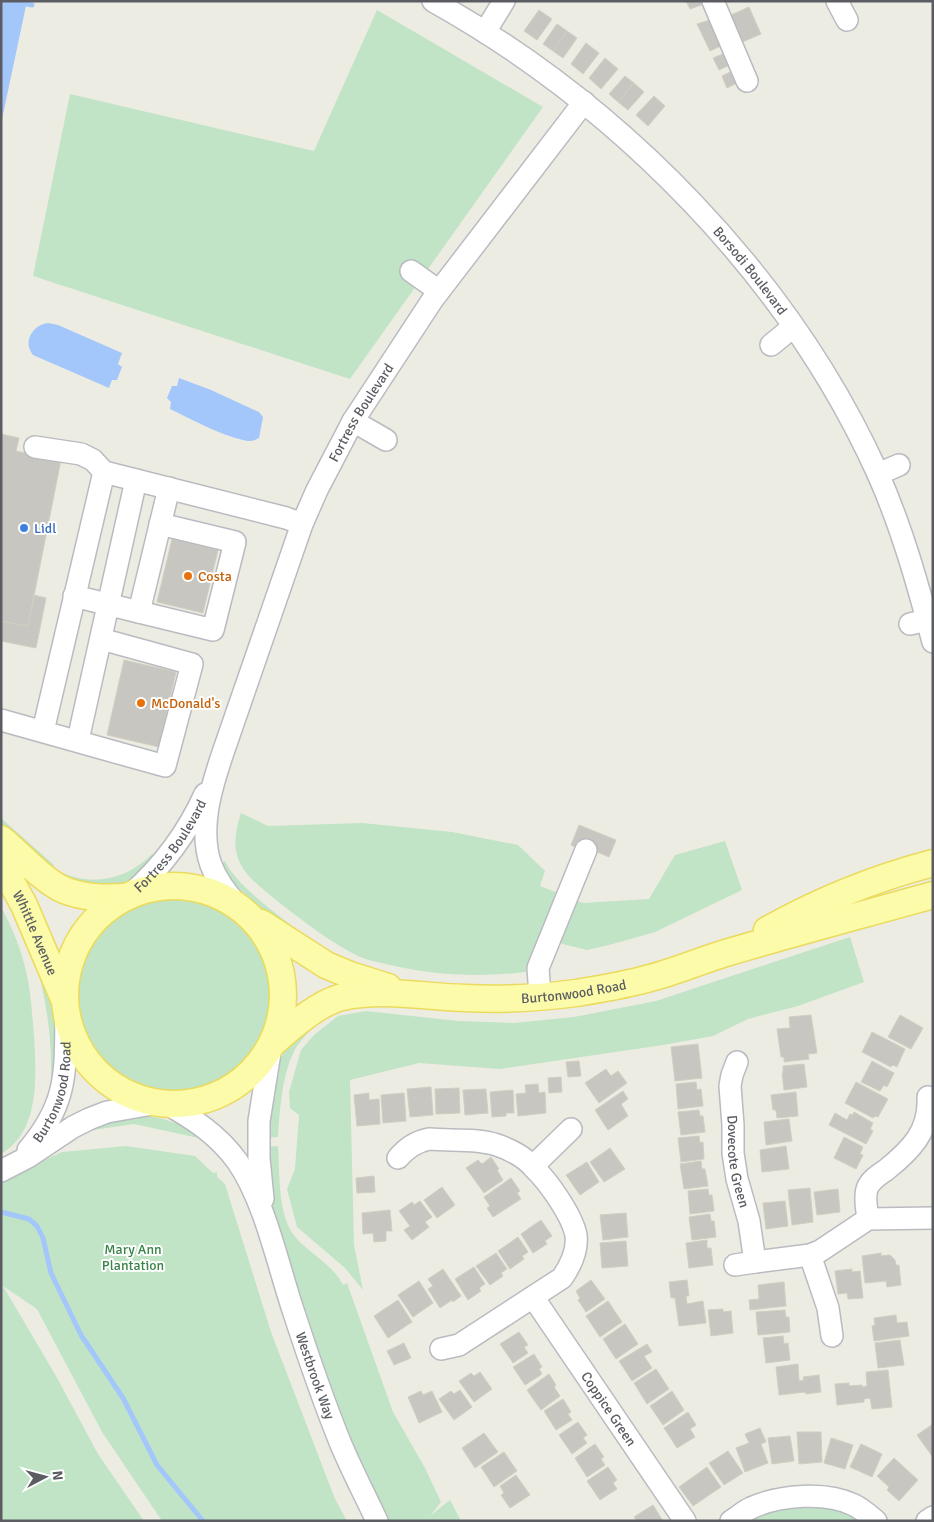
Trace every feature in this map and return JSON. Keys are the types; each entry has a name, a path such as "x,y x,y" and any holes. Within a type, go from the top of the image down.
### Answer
{"main road":[{"path":"1,839 50,882 64,890 81,896 104,898 128,896"},
{"name":"Whittle Avenue","path":"1,863 24,905 66,1006"},
{"name":"Burtonwood Road","path":"727,952 783,921 819,904 882,878 933,863"},
{"name":"Burtonwood Road","path":"128,896 158,887 186,886 214,893 326,965 377,984 415,994"},
{"name":"Burtonwood Road","path":"272,1044 298,1020 333,1000 348,996 415,994 494,999 584,991 651,978 727,952 933,895"},
{"path":"128,896 99,916 79,941 68,972 66,1006 73,1036 87,1061 107,1081 131,1096 163,1104 198,1102 228,1091 253,1071 272,1044 283,1010 282,976 271,944 245,912"}],"street":[{"name":"Borsodi Boulevard","path":"433,1 485,32 542,70 620,132 710,222 772,295 844,407 878,474 904,542 918,622 933,642"},
{"path":"485,32 504,1"},
{"path":"714,1 747,81"},
{"path":"837,1 847,20"},
{"name":"Fortress Boulevard","path":"128,896 160,866 196,815 218,767 302,524 316,490 353,421 439,291 584,102"},
{"path":"411,271 439,291"},
{"path":"771,345 794,327"},
{"path":"353,421 386,440"},
{"path":"35,447 82,454 92,460 104,472 286,518 302,524"},
{"path":"878,474 899,464"},
{"path":"43,731 104,472"},
{"path":"78,740 136,480"},
{"path":"139,612 169,488"},
{"path":"74,596 213,630 235,542 160,524"},
{"path":"1,720 78,740 165,766 196,650 102,632"},
{"name":"Fortress Boulevard","path":"218,767 209,805 206,845 212,868 228,894 245,912"},
{"path":"540,996 538,968 567,871 586,850"},
{"name":"Burtonwood Road","path":"8,1168 44,1130 61,1094 65,1067 66,1006"},
{"name":"Westbrook Way","path":"267,1225 260,1180 258,1142 262,1100 272,1044"},
{"name":"Dovecote Green","path":"738,1060 730,1086 734,1125 733,1153 737,1179 750,1221 745,1264 810,1256 868,1219"},
{"path":"925,1094 929,1112 917,1140 904,1155 871,1181 867,1189 866,1200 868,1219 933,1218"},
{"name":"Burtonwood Road","path":"8,1168 89,1119 113,1111 163,1104"},
{"name":"Westbrook Way","path":"163,1104 199,1122 211,1131 228,1150 245,1174 267,1225 288,1295 341,1443 378,1521"},
{"path":"533,1166 571,1129"},
{"path":"397,1160 407,1149 428,1139 483,1141 498,1145 533,1166 565,1209 576,1234 572,1261 562,1278 459,1345 439,1349"},
{"path":"810,1256 828,1308 831,1338"},
{"name":"Coppice Green","path":"533,1298 685,1521"},
{"path":"731,1521 750,1509 768,1502 805,1497 838,1500 854,1505 876,1521"},
{"path":"927,1521 933,1517"}],"green space":[{"path":"377,10 543,107 350,379 33,276 70,94 314,151"},
{"path":"241,813 268,826 362,823 452,832 518,845 545,871 540,886 583,903 649,899 675,855 725,841 742,890 655,932 609,945 587,950 543,939 533,971 496,975 459,975 422,971 360,957 309,925 257,884 248,875 237,856 235,844"},
{"path":"1,818 54,865 49,873 1,830"},
{"path":"152,854 157,857 139,874 115,885 87,884 59,878 63,873 87,879 110,878 133,869"},
{"path":"225,861 232,873 256,897 327,952 268,914 237,887 221,863"},
{"path":"173,898 192,900 210,905 227,914 242,926 254,941 263,958 268,976 270,995 268,1014 263,1032 254,1049 242,1064 227,1076 210,1085 192,1090 173,1092 154,1090 136,1085 119,1076 104,1064 92,1049 83,1032 78,1014 76,995 78,976 83,958 92,941 104,926 119,914 136,905 154,900"},
{"path":"1,907 16,938 26,971 34,1035 35,1084 30,1117 14,1144 1,1154"},
{"path":"850,937 864,982 798,1006 748,1019 713,1036 500,1069 419,1063 350,1080 354,1245 363,1290 345,1268 297,1227 287,1189 295,1169 299,1115 290,1108 289,1092 301,1050 314,1035 338,1016 366,1011 458,1021 514,1023 574,1017 656,1001"},
{"path":"36,962 48,989 54,1018 55,1076 51,1076 48,1019"},
{"path":"321,1020 300,1042 292,1056 285,1078 278,1137 264,1138 272,1085 280,1059 295,1038"},
{"path":"146,1116 171,1121 208,1140 134,1124 86,1131 95,1123"},
{"name":"Mary Ann Plantation","path":"126,1146 195,1156 213,1173 217,1172 217,1177 225,1184 271,1332 335,1499 347,1521 162,1521 102,1432 37,1309 3,1286 56,1376 98,1454 144,1521 1,1521 1,1180 62,1152"},
{"path":"278,1146 281,1195 286,1219 297,1239 334,1272 343,1285 347,1283 393,1412 425,1468 441,1502 430,1516 450,1500 461,1521 388,1521 353,1446 332,1394 286,1260 270,1196 264,1147"},
{"path":"832,1506 866,1521 744,1521 774,1507"}],"water":[{"path":"1,1 27,1 1,124"},
{"path":"48,323 58,325 122,353 118,364 122,367 117,380 112,380 109,388 33,355 29,344 31,334 38,327"},
{"path":"179,378 259,412 263,417 259,438 245,441 224,434 170,409 171,402 167,398 172,386 177,386"}],"building":[{"path":"686,1 703,1 704,4 690,9"},
{"path":"749,7 761,34 740,43 729,16"},
{"path":"539,10 552,19 537,40 524,31"},
{"path":"710,20 721,46 710,51 697,24"},
{"path":"557,24 567,31 553,51 543,44"},
{"path":"567,31 577,38 563,58 553,51"},
{"path":"586,43 599,53 583,74 571,64"},
{"path":"725,53 730,65 719,70 713,58"},
{"path":"605,58 618,69 601,89 589,78"},
{"path":"732,71 737,83 727,88 722,76"},
{"path":"625,76 634,83 618,102 609,94"},
{"path":"634,83 644,92 628,110 618,102"},
{"path":"654,96 665,106 648,126 636,115"},
{"name":"Lidl","path":"1,434 19,438 16,451 61,460 28,626 1,621"},
{"name":"Costa","path":"172,539 218,550 203,613 157,602"},
{"path":"34,595 46,598 36,648 1,641 1,621 28,626"},
{"name":"McDonald's","path":"124,660 176,672 159,747 107,735"},
{"path":"579,825 616,840 609,857 581,845 579,849 571,845"},
{"path":"811,1015 817,1053 808,1054 809,1059 784,1062 784,1057 781,1057 777,1029 790,1028 789,1017"},
{"path":"900,1015 923,1028 911,1049 888,1037"},
{"path":"872,1032 905,1049 897,1067 893,1065 891,1067 862,1052"},
{"path":"698,1044 702,1078 675,1081 671,1047"},
{"path":"579,1061 581,1076 568,1077 566,1062"},
{"path":"872,1061 894,1073 887,1087 884,1085 880,1091 861,1082"},
{"path":"804,1064 807,1087 784,1090 783,1066"},
{"path":"606,1069 611,1076 618,1071 627,1083 599,1103 585,1083"},
{"path":"561,1077 562,1092 549,1093 548,1078"},
{"path":"696,1082 697,1090 701,1089 703,1106 678,1109 676,1084"},
{"path":"856,1082 888,1099 878,1117 875,1116 873,1118 845,1103"},
{"path":"538,1084 539,1093 545,1092 546,1113 518,1116 516,1094 526,1093 525,1085"},
{"path":"431,1087 433,1115 410,1117 407,1089"},
{"path":"459,1088 460,1113 436,1114 435,1089"},
{"path":"486,1089 488,1113 465,1115 463,1090"},
{"path":"513,1090 514,1113 506,1113 506,1116 492,1117 490,1092"},
{"path":"623,1091 628,1099 621,1104 628,1116 608,1130 595,1110"},
{"path":"796,1092 798,1116 777,1118 776,1110 773,1110 771,1095"},
{"path":"369,1093 369,1100 379,1099 380,1124 357,1126 354,1095"},
{"path":"404,1093 406,1121 383,1123 381,1095"},
{"path":"699,1110 700,1116 703,1116 705,1132 681,1135 678,1112"},
{"path":"854,1112 873,1123 870,1129 873,1131 866,1144 829,1125 835,1113 847,1120 850,1114 853,1115"},
{"path":"789,1119 792,1141 766,1145 764,1122"},
{"path":"699,1136 700,1143 703,1142 704,1159 681,1162 678,1138"},
{"path":"844,1137 863,1147 860,1154 863,1155 856,1169 834,1158"},
{"path":"786,1146 789,1169 762,1172 760,1150"},
{"path":"610,1148 625,1169 604,1182 590,1162"},
{"path":"491,1157 499,1169 497,1170 503,1180 484,1193 466,1168 478,1160 482,1164"},
{"path":"701,1161 702,1169 705,1169 708,1186 684,1189 680,1164"},
{"path":"587,1162 599,1182 580,1195 566,1175"},
{"path":"374,1176 375,1192 357,1193 356,1178"},
{"path":"511,1178 520,1191 517,1193 521,1199 493,1217 487,1208 490,1206 484,1197"},
{"path":"442,1187 455,1205 437,1218 424,1200"},
{"path":"810,1188 813,1222 792,1225 788,1190"},
{"path":"708,1189 709,1195 712,1195 714,1211 690,1214 688,1191"},
{"path":"838,1189 840,1212 817,1215 814,1192"},
{"path":"420,1201 432,1217 425,1222 429,1227 412,1240 404,1230 410,1226 399,1211 412,1202 414,1205"},
{"path":"785,1201 788,1226 766,1229 763,1203"},
{"path":"390,1210 392,1231 386,1231 386,1241 374,1242 373,1233 363,1234 362,1213"},
{"path":"626,1213 628,1237 603,1240 600,1215"},
{"path":"710,1214 711,1221 714,1221 716,1237 692,1240 689,1217"},
{"path":"541,1220 552,1236 545,1241 547,1244 533,1253 521,1234"},
{"path":"518,1237 528,1252 522,1256 524,1259 510,1269 498,1251"},
{"path":"707,1240 707,1248 711,1248 713,1265 689,1268 686,1243"},
{"path":"626,1241 628,1266 602,1268 600,1243"},
{"path":"496,1253 507,1269 501,1273 503,1276 490,1285 476,1266"},
{"path":"881,1253 881,1256 890,1255 895,1260 896,1265 899,1265 901,1285 887,1287 886,1281 865,1283 862,1256"},
{"path":"474,1267 485,1284 479,1288 481,1291 468,1300 455,1279"},
{"path":"443,1269 461,1296 440,1308 428,1289 433,1286 428,1279"},
{"path":"852,1269 852,1272 860,1271 863,1298 848,1299 847,1293 838,1294 835,1271"},
{"path":"591,1280 605,1299 586,1312 578,1300 580,1298 576,1291"},
{"path":"687,1280 689,1296 686,1296 687,1304 703,1301 706,1323 679,1326 675,1298 671,1298 669,1282"},
{"path":"419,1281 433,1303 413,1317 398,1295"},
{"path":"784,1282 786,1306 750,1310 749,1300 759,1299 758,1285"},
{"path":"398,1300 412,1322 388,1338 374,1316"},
{"path":"608,1301 622,1322 600,1337 586,1316"},
{"path":"723,1309 723,1312 731,1311 733,1333 711,1336 708,1310"},
{"path":"785,1310 786,1317 789,1317 790,1332 758,1335 756,1312"},
{"path":"896,1315 897,1323 907,1322 909,1336 874,1341 872,1326 875,1325 874,1318"},
{"path":"625,1324 638,1344 616,1359 603,1339"},
{"path":"519,1332 528,1345 524,1347 528,1353 513,1363 500,1344"},
{"path":"783,1336 784,1344 788,1343 790,1360 766,1363 763,1338"},
{"path":"900,1340 904,1365 878,1368 875,1343"},
{"path":"404,1343 411,1358 394,1365 387,1351"},
{"path":"647,1344 652,1352 644,1356 652,1368 632,1381 619,1361"},
{"path":"534,1354 542,1367 539,1369 542,1374 525,1385 513,1367"},
{"path":"798,1364 799,1381 804,1380 803,1377 819,1375 821,1392 779,1395 776,1367"},
{"path":"656,1369 669,1389 647,1404 634,1383"},
{"path":"888,1370 892,1407 872,1409 870,1398 864,1399 864,1402 837,1405 835,1384 849,1383 849,1386 867,1386 866,1372"},
{"path":"480,1372 492,1389 474,1402 459,1381 471,1373 474,1376"},
{"path":"549,1374 560,1396 541,1410 527,1390"},
{"path":"460,1390 472,1407 454,1420 439,1399 451,1391 454,1394"},
{"path":"421,1391 423,1395 432,1391 442,1412 419,1423 408,1397"},
{"path":"672,1391 684,1410 663,1425 650,1406"},
{"path":"563,1399 571,1412 568,1414 572,1420 556,1430 544,1411"},
{"path":"688,1412 696,1425 690,1429 695,1437 677,1448 664,1428"},
{"path":"578,1422 587,1435 583,1438 587,1443 572,1454 559,1435"},
{"path":"933,1424 933,1456 932,1456 917,1435"},
{"path":"760,1428 766,1442 761,1444 768,1463 745,1472 736,1448 749,1443 745,1434"},
{"path":"797,1432 821,1432 822,1462 799,1464"},
{"path":"484,1433 498,1452 475,1468 462,1448"},
{"path":"790,1436 794,1461 772,1464 768,1438"},
{"path":"831,1438 853,1445 845,1469 824,1463"},
{"path":"595,1444 604,1457 601,1459 605,1465 587,1477 575,1458"},
{"path":"861,1444 882,1454 872,1477 850,1467"},
{"path":"728,1451 743,1473 724,1485 709,1463"},
{"path":"504,1452 517,1471 494,1487 481,1467"},
{"path":"894,1458 918,1480 899,1501 887,1490 889,1487 877,1476"},
{"path":"608,1467 617,1480 613,1483 617,1489 600,1500 587,1481"},
{"path":"707,1467 721,1487 693,1506 679,1487"},
{"path":"516,1475 530,1495 510,1508 501,1495 504,1493 500,1486"},
{"path":"653,1505 663,1521 637,1521 634,1517"}],"waterway":[{"path":"27,4 32,5"},
{"path":"1,1212 29,1219 37,1226 43,1238 51,1273 81,1335 123,1398 157,1465 203,1521"}],"place":[{"name":"Lidl","path":"24,528"},
{"name":"Costa","path":"188,576"},
{"name":"McDonald's","path":"141,703"}]}
